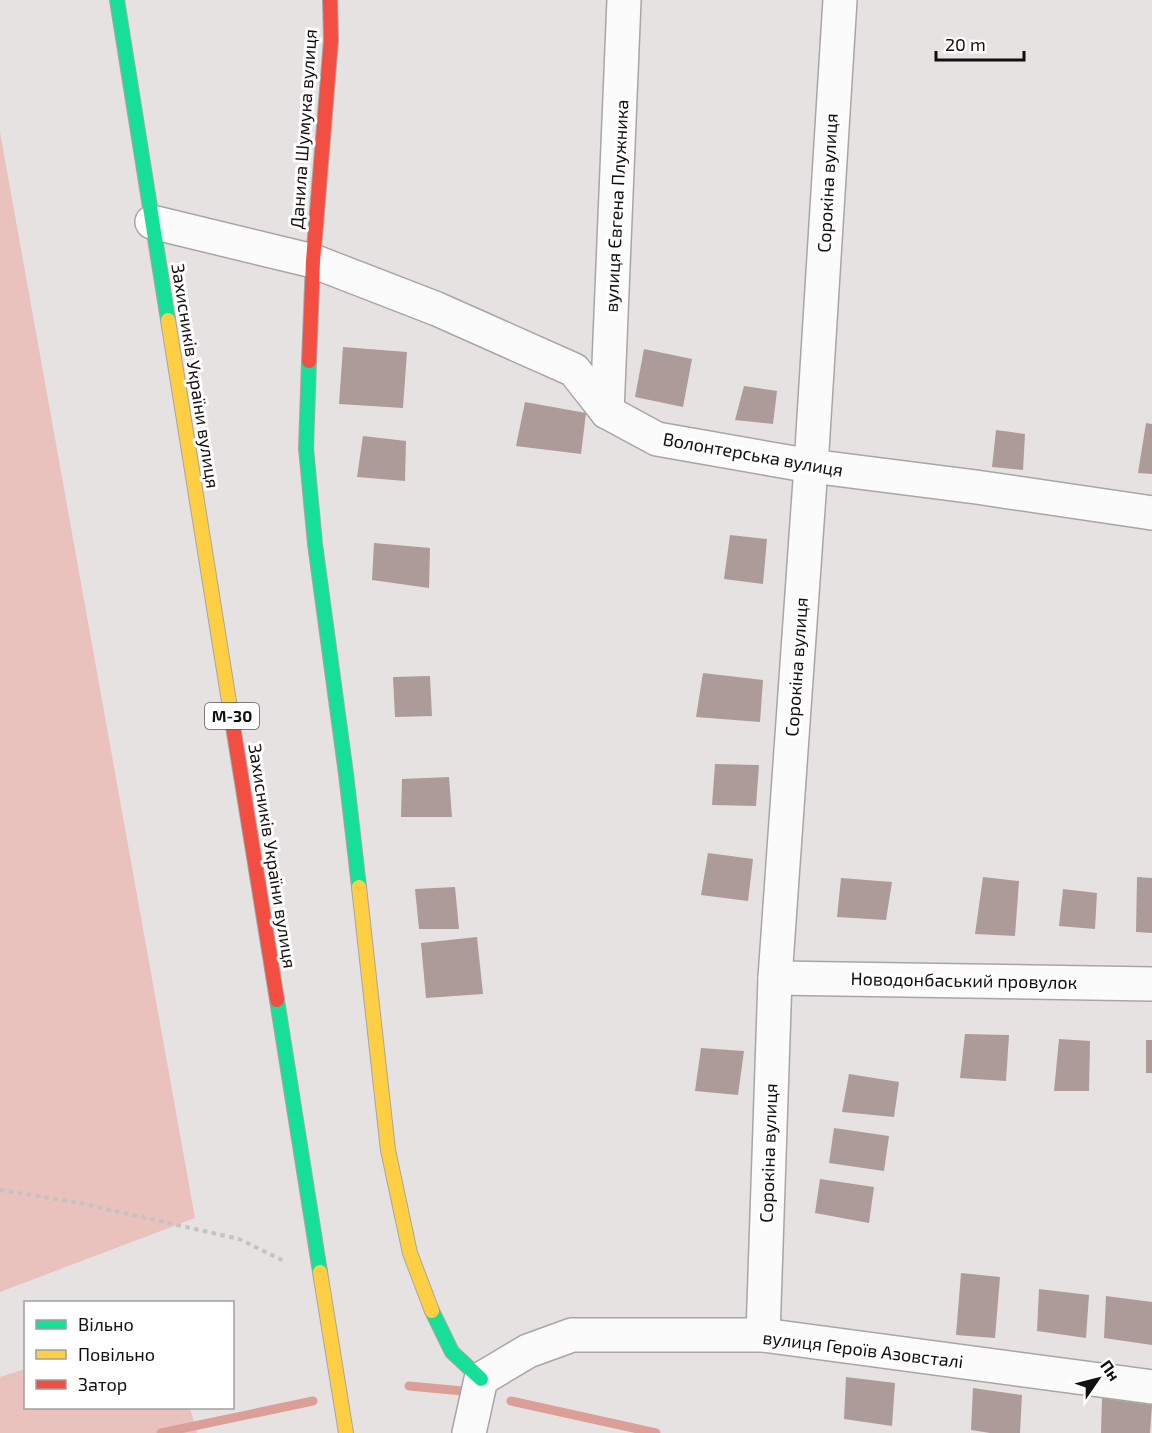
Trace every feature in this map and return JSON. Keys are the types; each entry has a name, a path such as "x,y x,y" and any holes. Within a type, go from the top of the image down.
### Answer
{"main road":[{"name":"Захисників України вулиця","path":"117,0 346,1433"},
{"name":"Данила Шумука вулиця","path":"330,0 331,40 313,261 306,448 315,544 346,774 388,1150 410,1253 425,1297 452,1352 481,1379"}],"street":[{"name":"вулиця Євгена Плужника","path":"607,412 624,0"},
{"name":"Сорокіна вулиця","path":"763,1335 775,978 811,466 840,0"},
{"name":"Волонтерська вулиця","path":"152,222 313,261 437,309 574,370 607,412 657,439 811,466 1152,513"},
{"name":"Новодонбаський провулок","path":"775,978 1152,984"},
{"name":"вулиця Героїв Азовсталі","path":"481,1379 528,1352 572,1335 763,1335 1152,1387"},
{"path":"469,1433 481,1379"}],"path":[{"path":"0,1190 80,1203 239,1239 322,1279"}],"shaded area":[{"path":"0,132 195,1218 0,1292"},
{"path":"24,1369 24,1409 190,1409 197,1433 0,1433 0,1377"}],"building":[{"path":"343,347 407,352 403,408 339,404"},
{"path":"644,349 692,359 683,407 635,397"},
{"path":"744,386 777,391 773,424 735,420"},
{"path":"525,402 586,413 581,454 516,446"},
{"path":"1146,423 1152,424 1152,474 1138,473"},
{"path":"996,430 1025,434 1023,470 992,467"},
{"path":"363,436 406,441 405,481 357,477"},
{"path":"730,535 767,539 763,584 724,579"},
{"path":"374,543 430,548 429,588 372,580"},
{"path":"703,673 763,680 760,722 696,717"},
{"path":"430,676 432,716 395,717 393,677"},
{"path":"715,764 759,765 756,806 712,805"},
{"path":"449,777 452,817 401,817 402,779"},
{"path":"708,853 753,859 748,901 701,895"},
{"path":"983,877 1019,881 1015,936 975,934"},
{"path":"1137,877 1152,878 1152,933 1136,932"},
{"path":"841,878 892,882 886,920 837,917"},
{"path":"455,887 459,929 419,929 415,889"},
{"path":"1063,889 1097,893 1095,929 1059,926"},
{"path":"477,937 483,994 426,998 421,943"},
{"path":"965,1034 1009,1035 1006,1081 960,1078"},
{"path":"1059,1039 1090,1041 1089,1091 1054,1091"},
{"path":"1146,1040 1152,1040 1152,1073 1146,1073"},
{"path":"701,1048 744,1051 738,1095 695,1091"},
{"path":"849,1074 899,1082 894,1117 842,1112"},
{"path":"834,1128 889,1136 884,1171 829,1163"},
{"path":"820,1179 874,1187 869,1223 815,1213"},
{"path":"961,1273 1000,1277 995,1338 956,1335"},
{"path":"1039,1289 1089,1295 1086,1338 1037,1331"},
{"path":"1106,1296 1152,1302 1152,1345 1104,1338"},
{"path":"846,1377 895,1383 892,1426 844,1419"},
{"path":"973,1388 1022,1395 1020,1433 990,1433 971,1430"},
{"path":"1102,1398 1152,1405 1150,1433 1101,1433"}],"waterway":[{"path":"409,1386 463,1391"},
{"path":"161,1433 313,1401"},
{"path":"511,1401 656,1433"}],"traffic: fast":[{"path":"117,0 168,320"},
{"path":"309,361 306,448 315,544 359,887"},
{"path":"277,1000 320,1272"},
{"path":"432,1311 452,1352 481,1379"}],"traffic: slow":[{"path":"168,320 231,714"},
{"path":"359,887 388,1150 410,1253 432,1311"},
{"path":"320,1272 346,1433"}],"traffic: jam":[{"path":"309,361 313,261 331,40 330,0"},
{"path":"231,714 277,1000"}]}
